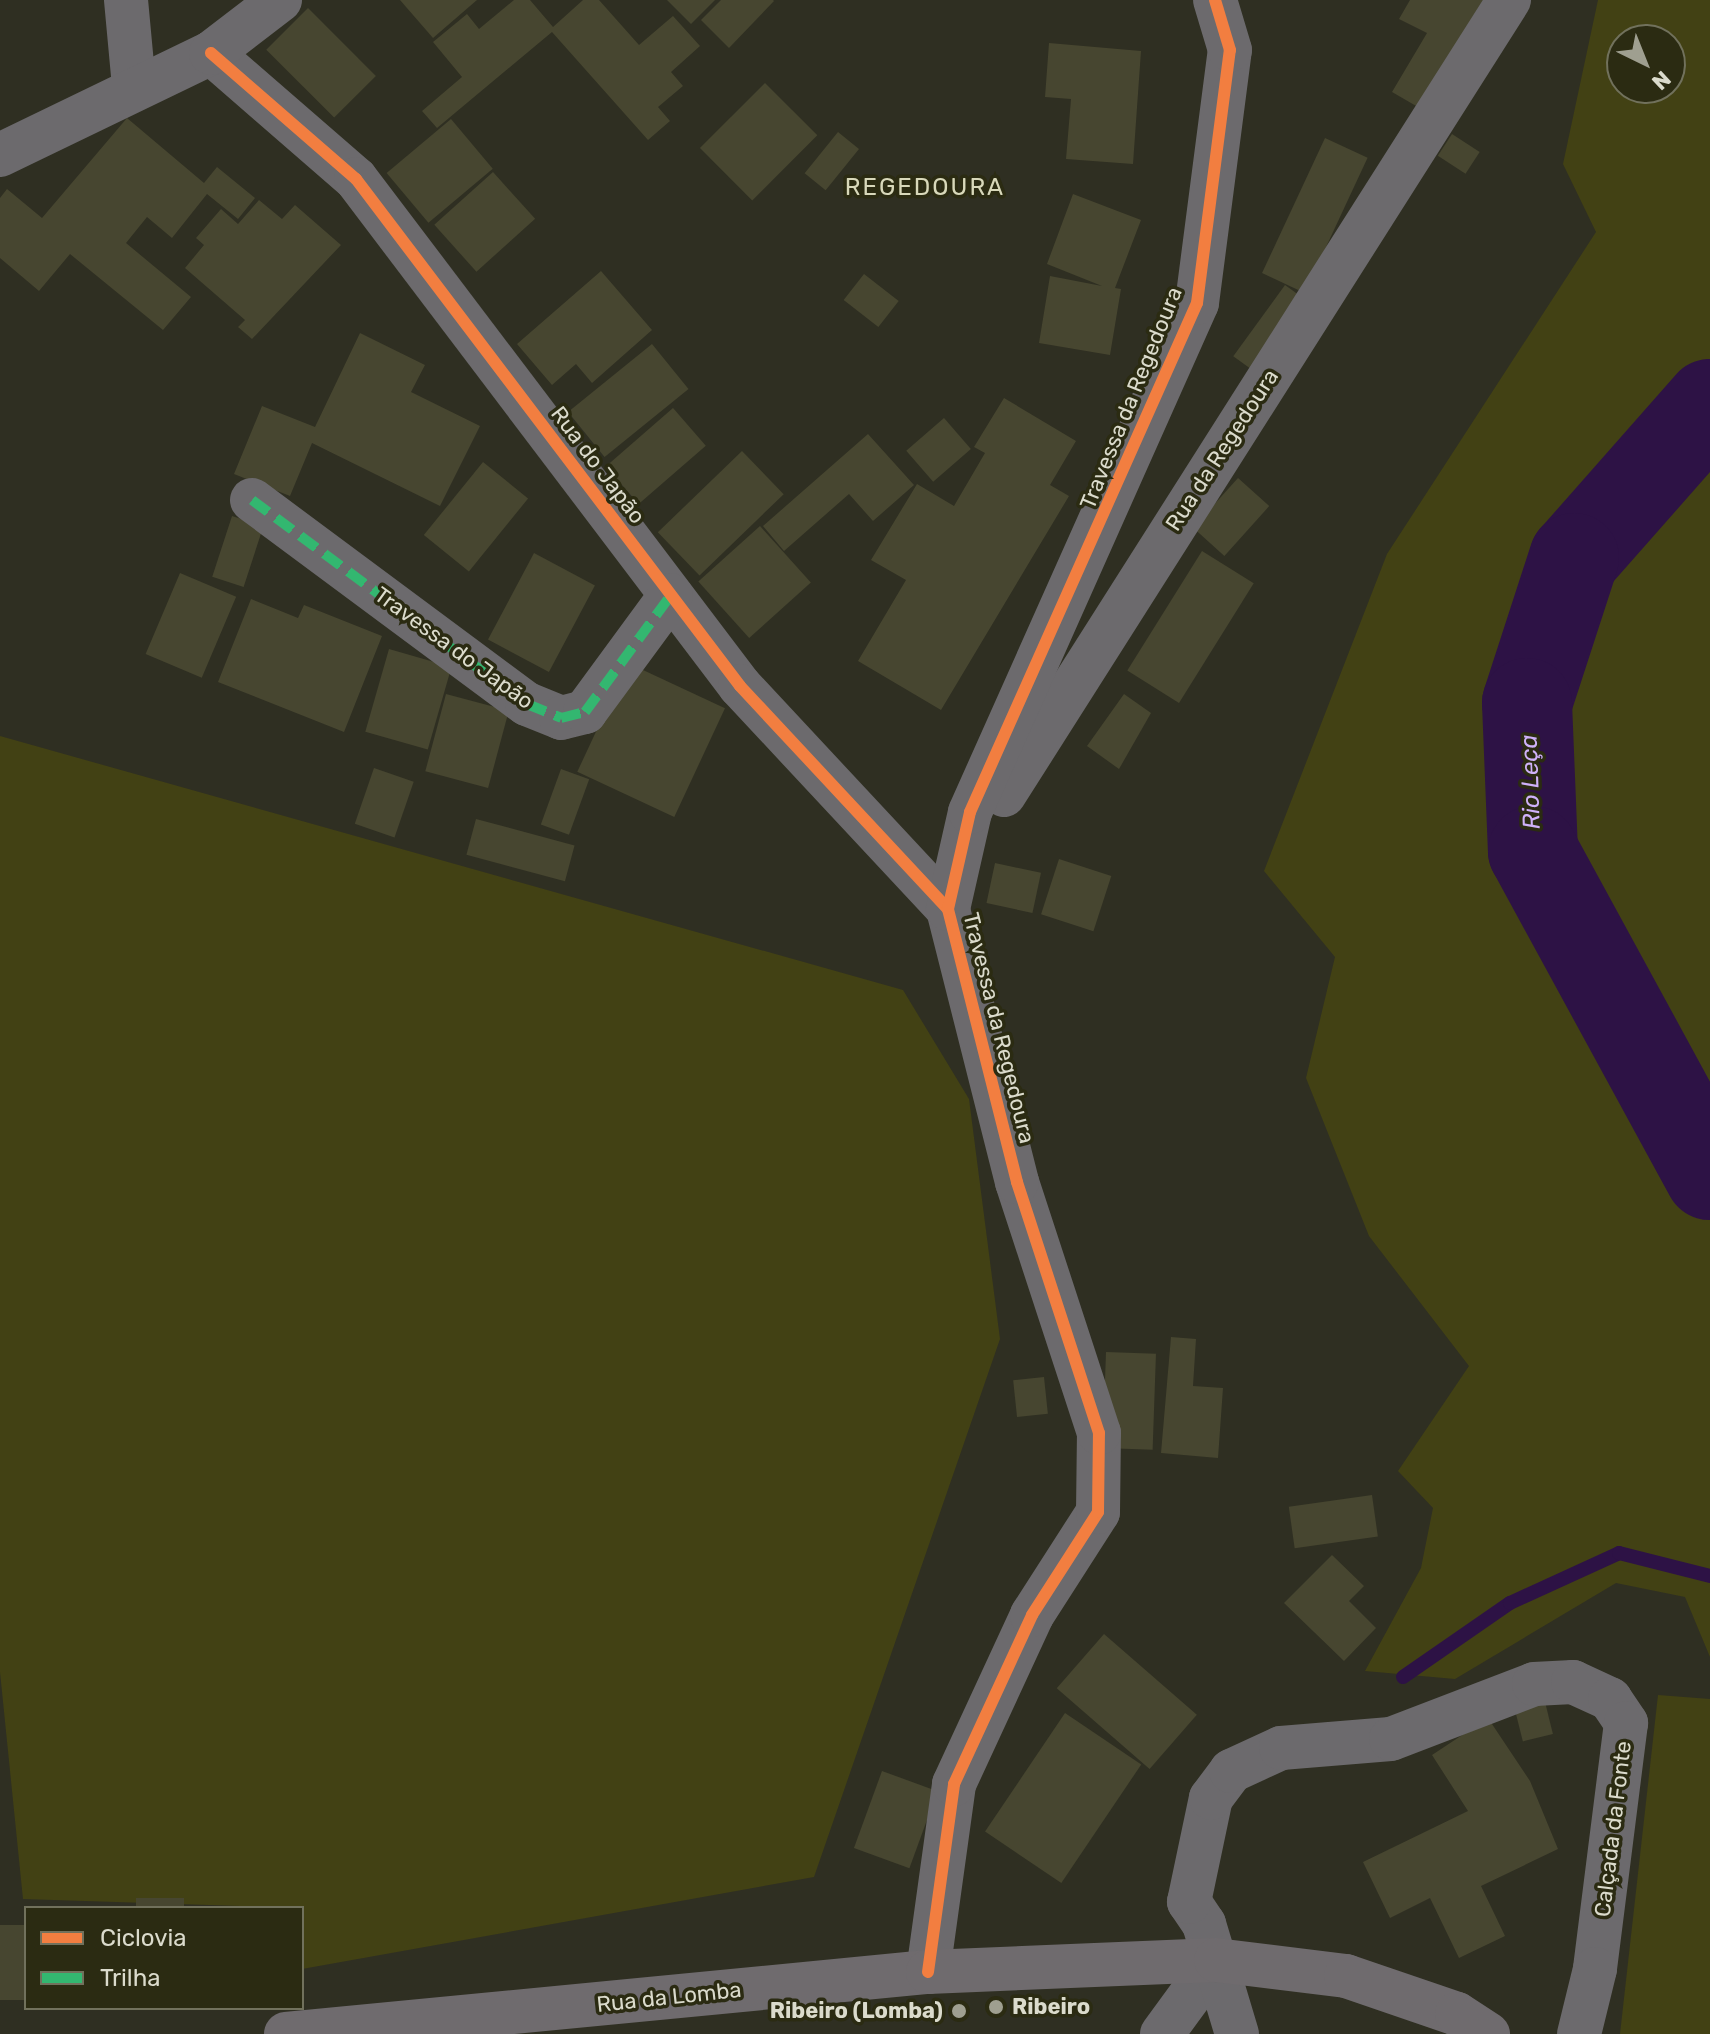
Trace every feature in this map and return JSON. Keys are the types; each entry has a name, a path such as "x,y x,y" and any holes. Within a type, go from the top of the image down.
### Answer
{"main road":[{"name":"Rua da Lomba","path":"286,2034 928,1972 1216,1960 1346,1976 1457,2014 1488,2034"}],"street":[{"path":"126,0 134,86"},
{"path":"0,155 88,116 134,86 211,53 280,0"},
{"name":"Travessa da Regedoura","path":"928,1972 954,1784 1032,1615 1098,1512 1099,1433 1017,1182 948,909 970,812 1197,303 1230,50 1215,0"},
{"name":"Rua da Regedoura","path":"948,909 986,824 1509,0"},
{"name":"Rua do Japão","path":"211,53 356,179 740,686 948,909"},
{"name":"Travessa do Japão","path":"252,500 527,704 561,718 585,712 671,595"},
{"name":"Calçada da Fonte","path":"1216,1960 1189,1902 1211,1798 1231,1771 1281,1748 1391,1739 1534,1684 1573,1682 1610,1699 1626,1723 1598,1953 1579,2034"},
{"path":"1162,2034 1216,1960"},
{"path":"1216,1960 1237,2034"}],"shaded area":[{"path":"1598,0 1710,0 1710,1657 1685,1597 1616,1583 1455,1679 1365,1671 1421,1568 1433,1508 1398,1471 1469,1366 1369,1236 1306,1078 1335,957 1264,871 1387,554 1596,232 1563,164"},
{"path":"0,736 903,990 969,1099 1000,1339 814,1877 304,1969 304,1906 23,1899 0,1672"},
{"path":"1658,1695 1710,1699 1710,2034 1620,2034"}],"building":[{"path":"400,0 477,0 433,38"},
{"path":"514,0 530,0 553,27 583,0 599,0 639,45 673,16 700,46 671,72 683,86 658,107 670,121 648,140 552,32 437,128 422,111 462,77 433,42 467,14 479,29"},
{"path":"667,0 715,0 691,24"},
{"path":"721,0 774,1 729,48 701,20"},
{"path":"1410,0 1497,0 1430,114 1392,92 1427,33 1399,19"},
{"path":"308,8 376,76 334,118 266,50"},
{"path":"1049,43 1141,51 1133,164 1066,159 1071,99 1045,97"},
{"path":"765,83 817,135 752,200 700,148"},
{"path":"127,118 204,183 217,167 255,198 238,219 207,194 172,238 147,217 126,243 191,297 163,330 70,254 39,291 0,258 0,198 7,189 42,218"},
{"path":"451,119 493,169 428,223 387,173"},
{"path":"838,132 859,149 826,190 805,173"},
{"path":"1452,134 1480,152 1466,174 1438,156"},
{"path":"1325,138 1368,158 1305,293 1262,273"},
{"path":"493,172 535,219 476,272 434,225"},
{"path":"1073,194 1141,220 1115,288 1121,289 1110,355 1039,343 1050,276 1102,286 1047,264"},
{"path":"259,200 282,219 295,205 341,245 252,339 238,327 245,320 185,268 204,245 196,238 221,209 238,224"},
{"path":"601,271 652,330 592,383 576,364 552,385 517,344"},
{"path":"864,274 899,301 878,327 844,300"},
{"path":"1285,285 1307,301 1255,372 1233,356"},
{"path":"360,333 425,365 411,392 480,426 440,506 312,443 290,496 234,474 262,406 315,427"},
{"path":"652,344 689,389 605,457 568,412"},
{"path":"1004,398 1076,441 1050,485 1069,496 941,710 858,661 906,580 871,560 917,484 954,506 985,453 974,447"},
{"path":"673,408 706,446 639,504 606,466"},
{"path":"944,418 971,449 933,482 906,451"},
{"path":"868,434 914,485 873,521 849,494 784,551 763,526"},
{"path":"742,451 784,494 700,575 658,532"},
{"path":"483,462 528,499 469,572 424,535"},
{"path":"1238,478 1269,506 1224,556 1193,528"},
{"path":"232,516 263,526 244,587 212,577"},
{"path":"760,526 811,582 749,638 698,582"},
{"path":"1202,551 1254,583 1179,703 1127,671"},
{"path":"534,553 595,585 549,672 488,640"},
{"path":"180,573 236,597 202,678 146,654"},
{"path":"251,599 298,618 304,605 382,636 344,732 218,682"},
{"path":"389,649 451,667 428,750 365,732"},
{"path":"628,663 725,708 674,817 577,772"},
{"path":"446,694 509,711 488,788 425,771"},
{"path":"1124,694 1151,713 1119,769 1087,746"},
{"path":"374,768 414,782 395,837 355,824"},
{"path":"561,769 589,779 569,835 541,824"},
{"path":"476,819 575,845 565,881 466,855"},
{"path":"1059,859 1111,876 1093,931 1041,914"},
{"path":"995,863 1041,873 1032,913 986,903"},
{"path":"1171,1337 1196,1339 1193,1386 1223,1388 1218,1458 1161,1453"},
{"path":"1106,1352 1156,1354 1153,1450 1103,1448"},
{"path":"1044,1377 1048,1414 1017,1417 1013,1380"},
{"path":"1372,1495 1378,1537 1295,1548 1289,1507"},
{"path":"1332,1555 1364,1586 1349,1601 1376,1628 1344,1661 1284,1603"},
{"path":"1104,1634 1197,1715 1150,1769 1057,1688"},
{"path":"1544,1698 1553,1734 1523,1741 1514,1705"},
{"path":"1065,1713 1141,1764 1061,1883 985,1832"},
{"path":"1488,1718 1530,1781 1558,1849 1481,1886 1505,1936 1459,1958 1430,1898 1390,1918 1363,1862 1468,1811 1432,1755"},
{"path":"882,1771 937,1791 909,1868 854,1848"},
{"path":"136,1898 184,1898 184,1906 136,1906"},
{"path":"0,1925 24,1925 24,2000 0,2000"}],"waterway":[{"name":"Rio Leça","path":"1710,404 1574,558 1527,703 1533,851 1710,1175"},
{"path":"1403,1677 1510,1603 1619,1553 1710,1576"}],"marked path":[{"path":"252,500 527,704 561,718 585,712 671,595"}],"cycle path":[{"path":"928,1972 954,1784 1032,1615 1098,1512 1099,1433 1017,1182 948,909 970,812 1197,303 1230,50 1215,0"},
{"path":"211,53 356,179 740,686 948,909"}],"place":[{"name":"Ribeiro","path":"996,2007"},
{"name":"Ribeiro (Lomba)","path":"959,2011"}],"district":[{"name":"REGEDOURA","path":"925,188"}]}
